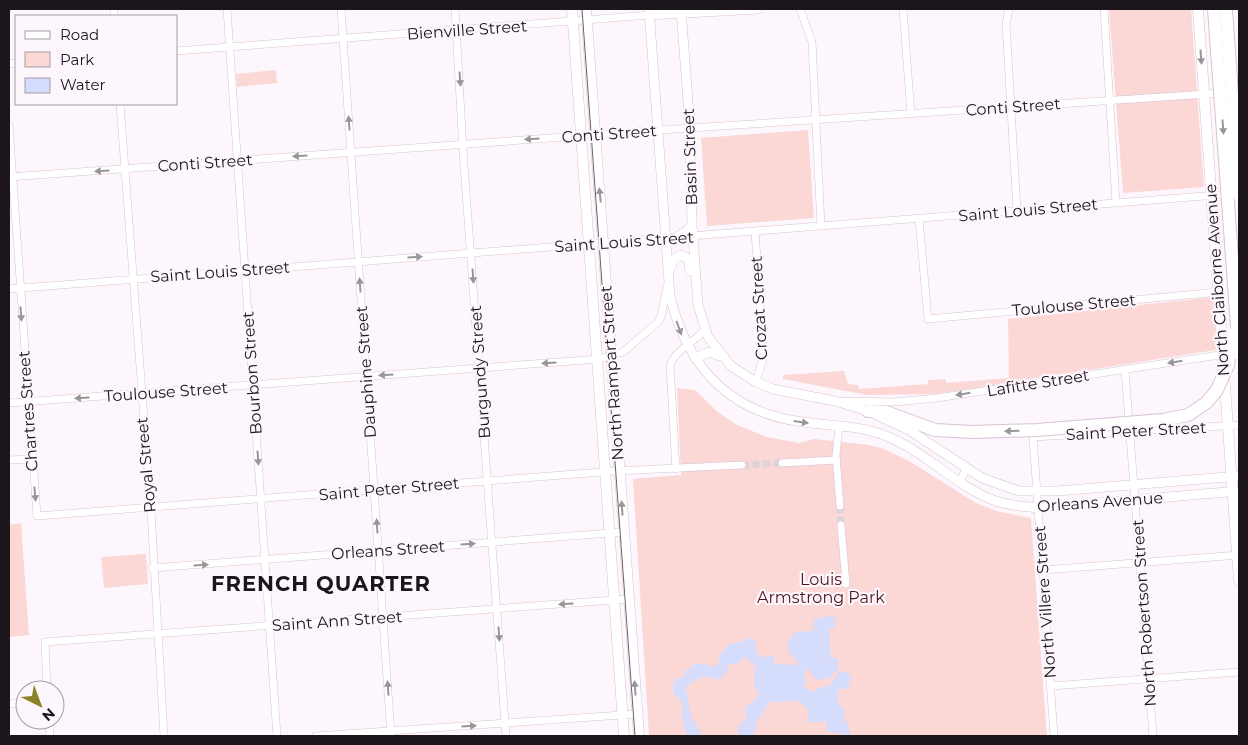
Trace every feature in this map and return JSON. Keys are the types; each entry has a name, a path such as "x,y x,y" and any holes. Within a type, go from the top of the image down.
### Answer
{"highway":[{"path":"1214,9 1239,353"},
{"path":"1226,9 1239,194"},
{"path":"868,411 886,412 935,430 972,432 1037,430 1163,420 1188,415 1212,397 1226,372 1236,314"}],"main road":[{"name":"North Rampart Street","path":"572,9 624,736"},
{"name":"North Rampart Street","path":"586,9 639,736"},
{"name":"North Claiborne Avenue","path":"1198,9 1228,426 1236,476 1239,581"}],"street":[{"name":"Bourbon Street","path":"227,9 277,736"},
{"name":"Dauphine Street","path":"341,9 391,734"},
{"name":"Burgundy Street","path":"455,9 506,736"},
{"name":"Bienville Street","path":"178,51 587,21 649,12 758,9"},
{"path":"800,9 812,42 821,226"},
{"path":"903,9 911,114"},
{"path":"1009,9 1006,24 1017,211"},
{"path":"1104,9 1116,203"},
{"name":"Basin Street","path":"681,11 690,128 692,224 698,308"},
{"name":"Basin Street","path":"649,12 668,281"},
{"name":"Conti Street","path":"10,177 658,130 1239,92"},
{"name":"Royal Street","path":"120,105 140,393 150,507 152,568 164,736"},
{"name":"Chartres Street","path":"9,126 10,177 37,516"},
{"name":"Saint Louis Street","path":"9,289 1239,194"},
{"name":"Toulouse Street","path":"919,218 928,320 1219,292"},
{"path":"677,237 688,230 692,224"},
{"name":"Crozat Street","path":"755,232 764,356 756,382"},
{"path":"668,281 671,263 677,256 684,256 690,263 690,286 698,308"},
{"name":"Toulouse Street","path":"9,403 597,360 610,357 629,348 657,323 661,317 668,281"},
{"name":"Orleans Avenue","path":"668,281 677,321 694,358 718,385 750,407 790,420 859,428 886,436 959,482 994,500 1038,508 1236,492"},
{"name":"Orleans Avenue","path":"698,308 705,329 723,357 738,372 756,382 779,390 835,400 868,411 909,430 967,468 1004,487 1037,492 1236,476"},
{"path":"676,469 670,366 672,359 705,329"},
{"path":"694,358 709,352 723,357"},
{"name":"Lafitte Street","path":"835,400 872,402 937,398 1239,353"},
{"name":"North Robertson Street","path":"1125,370 1153,736"},
{"name":"Saint Peter Street","path":"1033,437 1239,425"},
{"path":"839,426 836,460 840,506"},
{"name":"North Villere Street","path":"1033,437 1054,736"},
{"path":"9,460 32,459"},
{"path":"782,463 836,460"},
{"name":"Saint Peter Street","path":"37,516 605,472 742,465"},
{"path":"959,482 967,468"},
{"path":"842,525 846,584"},
{"name":"Orleans Street","path":"152,568 624,532"},
{"path":"1043,570 1238,555"},
{"name":"Saint Ann Street","path":"47,680 45,642 628,600"},
{"path":"1051,686 1239,672"},
{"path":"316,736 391,734 505,723 637,714"}],"green space":[{"path":"1109,9 1191,9 1204,187 1123,193"},
{"path":"276,70 277,83 237,87 236,74"},
{"path":"808,130 814,218 707,226 701,138"},
{"path":"1213,297 1216,350 935,394 867,395 783,379 783,375 844,371 848,384 858,385 859,389 928,384 928,380 945,379 946,383 1009,378 1008,319"},
{"name":"Louis Armstrong Park","path":"677,388 695,390 718,412 737,425 767,437 799,443 814,439 869,445 884,449 909,461 976,503 996,511 1031,518 1047,736 649,736 633,479 681,475"},
{"path":"21,523 29,635 9,637 9,525"},
{"path":"146,554 148,584 104,588 101,557"}],"water":[{"path":"835,616 835,628 829,629 829,640 831,659 838,658 838,669 829,678 817,680 806,668 804,672 806,682 803,687 815,692 817,688 829,686 839,672 847,672 851,676 848,689 840,689 837,696 840,707 844,707 845,722 847,721 851,736 827,732 825,721 809,723 808,709 798,701 769,702 757,722 753,736 738,736 738,727 747,717 745,708 759,695 754,681 756,667 745,657 737,664 729,664 728,669 721,678 713,679 704,676 687,685 692,722 696,722 696,729 700,728 700,736 687,736 682,716 683,704 674,694 672,685 677,679 683,677 686,670 695,664 704,663 709,666 715,666 720,661 719,655 729,644 742,642 743,639 755,639 756,652 761,657 774,656 775,664 796,665 798,661 788,652 788,641 795,632 813,631 814,618"}],"tunnel":[{"path":"742,465 782,463"},
{"path":"840,506 841,525"}],"tram line":[{"path":"582,9 635,736"}],"district":[{"name":"FRENCH QUARTER","path":"321,583"}]}
